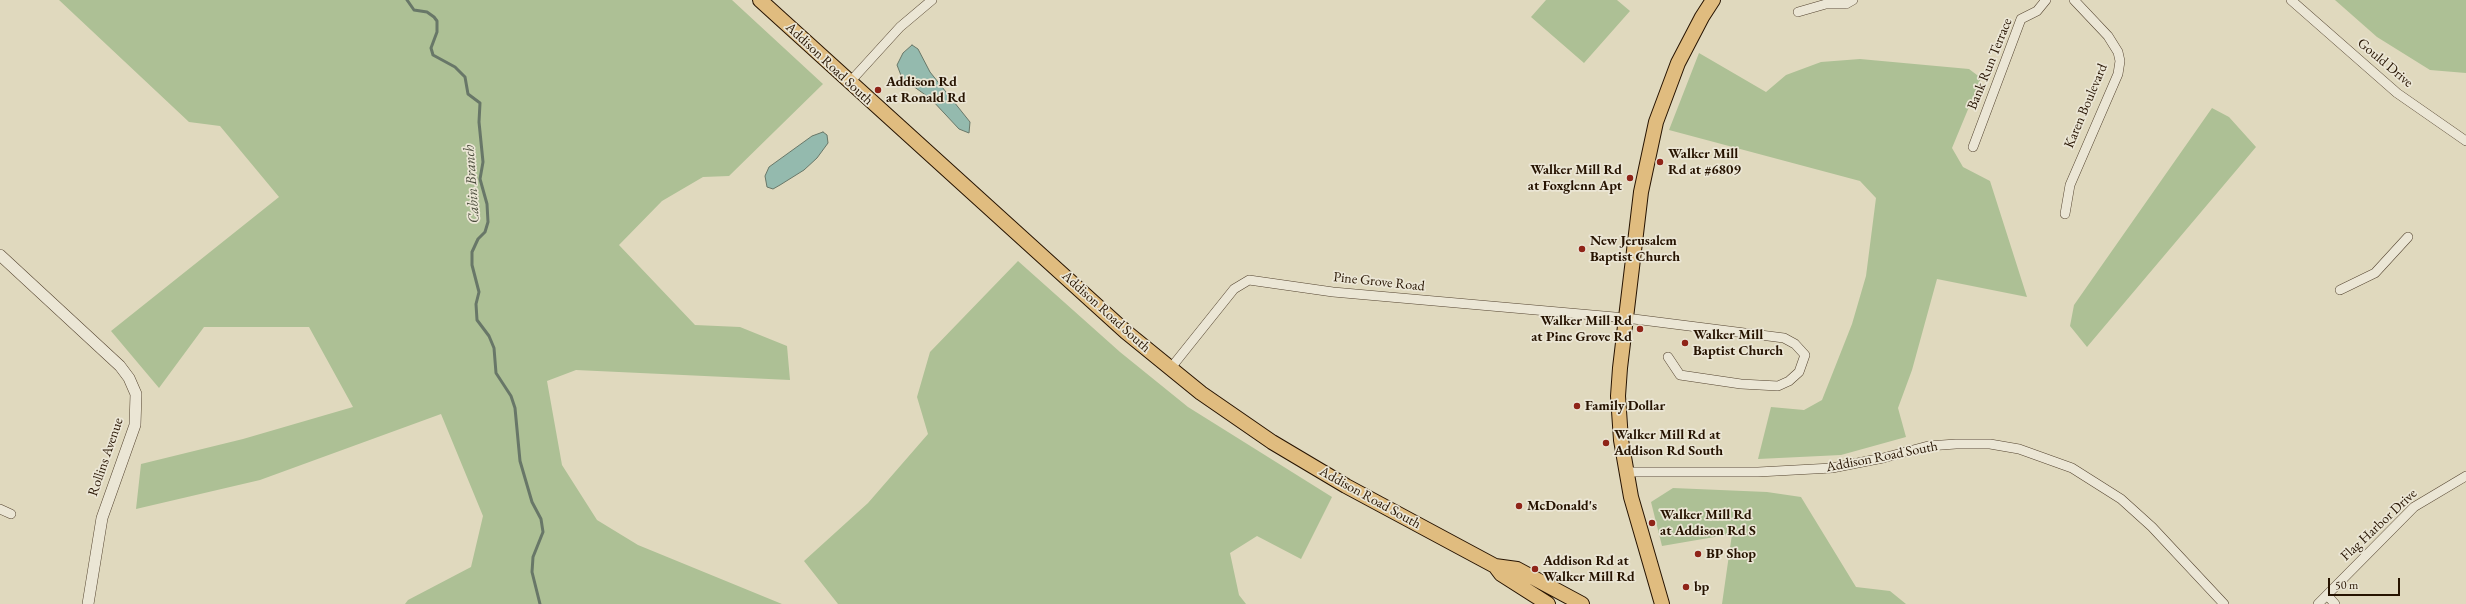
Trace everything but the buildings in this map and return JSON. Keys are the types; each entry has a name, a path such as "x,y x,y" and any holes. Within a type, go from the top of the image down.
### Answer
{"main road":[{"name":"Addison Road South","path":"760,0 849,83 1170,369 1272,442 1346,486 1495,566 1517,569 1582,604"},
{"path":"1662,604 1631,497 1621,440 1618,396 1641,192 1656,122 1678,63 1702,17 1714,0"},
{"name":"Addison Road South","path":"1495,566 1501,574 1548,604"}],"street":[{"path":"849,83 900,27 932,0"},
{"path":"1798,12 1826,4 1846,4 1853,0"},
{"name":"Bank Run Terrace","path":"1973,147 2021,19 2037,11 2046,0"},
{"name":"Karen Boulevard","path":"2065,214 2070,185 2118,74 2120,61 2118,52 2108,36 2074,0"},
{"name":"Gould Drive","path":"2291,0 2397,93 2466,141"},
{"path":"2340,290 2375,273 2408,238"},
{"name":"Rollins Avenue","path":"0,255 120,366 129,378 136,394 135,425 102,518 88,604"},
{"name":"Pine Grove Road","path":"1170,369 1234,288 1246,281 1341,293 1626,318 1784,338 1796,344 1805,355 1799,372 1789,381 1778,386 1741,384 1680,375 1668,357"},
{"name":"Addison Road South","path":"1626,472 1758,472 1824,468 1883,458 1928,446 1956,444 1990,444 2019,449 2072,468 2121,499 2152,527 2224,604"},
{"name":"Flag Harbor Drive","path":"2318,604 2414,507 2466,476"},
{"path":"0,509 11,514"},
{"path":"2327,595 2335,604"}],"green space":[{"path":"59,0 732,0 823,84 729,176 703,177 662,201 619,245 695,325 740,327 787,346 790,380 576,370 547,381 562,465 597,520 638,545 782,604 405,604 408,600 471,567 483,516 441,414 260,480 136,509 141,464 243,439 353,407 309,327 204,327 159,388 111,331 279,197 220,126 189,122"},
{"path":"1546,0 1617,0 1630,11 1584,63 1531,17"},
{"path":"2335,0 2466,0 2466,73 2430,70 2377,37"},
{"path":"1699,53 1766,92 1786,75 1821,62 1860,59 1969,69 1981,78 1952,148 1963,167 1990,181 2027,297 1937,279 1912,370 1898,408 1906,437 1841,455 1758,459 1771,407 1804,410 1822,400 1852,324 1866,276 1876,198 1860,181 1669,130"},
{"path":"2212,108 2229,117 2256,147 2087,347 2070,326 2074,305"},
{"path":"1018,261 1120,352 1188,407 1332,497 1301,559 1257,536 1230,553 1239,595 1246,604 838,604 804,561 868,503 928,434 917,397 930,352"},
{"path":"1673,488 1767,492 1801,497 1856,587 1890,591 1906,604 1722,604 1732,534 1662,546 1651,502"}],"water":[{"path":"912,45 918,49 930,72 970,122 969,133 959,129 931,99 902,78 897,65 903,53"},
{"path":"823,132 827,135 828,143 817,158 804,170 780,185 773,189 767,187 765,176 769,167 812,136"}],"waterway":[{"name":"Cabin Branch","path":"407,0 414,10 427,12 437,21 437,32 431,48 433,55 455,67 465,77 468,94 480,103 479,122 483,162 480,179 487,204 488,222 485,232 478,239 472,252 472,265 479,292 476,304 477,320 489,336 494,348 496,373 511,396 515,408 520,461 532,502 541,519 543,532 533,557 532,572 540,604"}],"place":[{"name":"Addison Rd at Ronald Rd","path":"878,90"},
{"name":"Walker Mill Rd at #6809","path":"1660,162"},
{"name":"Walker Mill Rd at Foxglenn Apt","path":"1630,178"},
{"name":"New Jerusalem Baptist Church","path":"1582,249"},
{"name":"Walker Mill Rd at Pine Grove Rd","path":"1640,329"},
{"name":"Walker Mill Baptist Church","path":"1685,343"},
{"name":"Family Dollar","path":"1577,406"},
{"name":"Walker Mill Rd at Addison Rd South","path":"1606,443"},
{"name":"McDonald's","path":"1519,506"},
{"name":"Walker Mill Rd at Addison Rd S","path":"1652,523"},
{"name":"BP Shop","path":"1698,554"},
{"name":"Addison Rd at Walker Mill Rd","path":"1535,569"},
{"name":"bp","path":"1686,587"}]}
